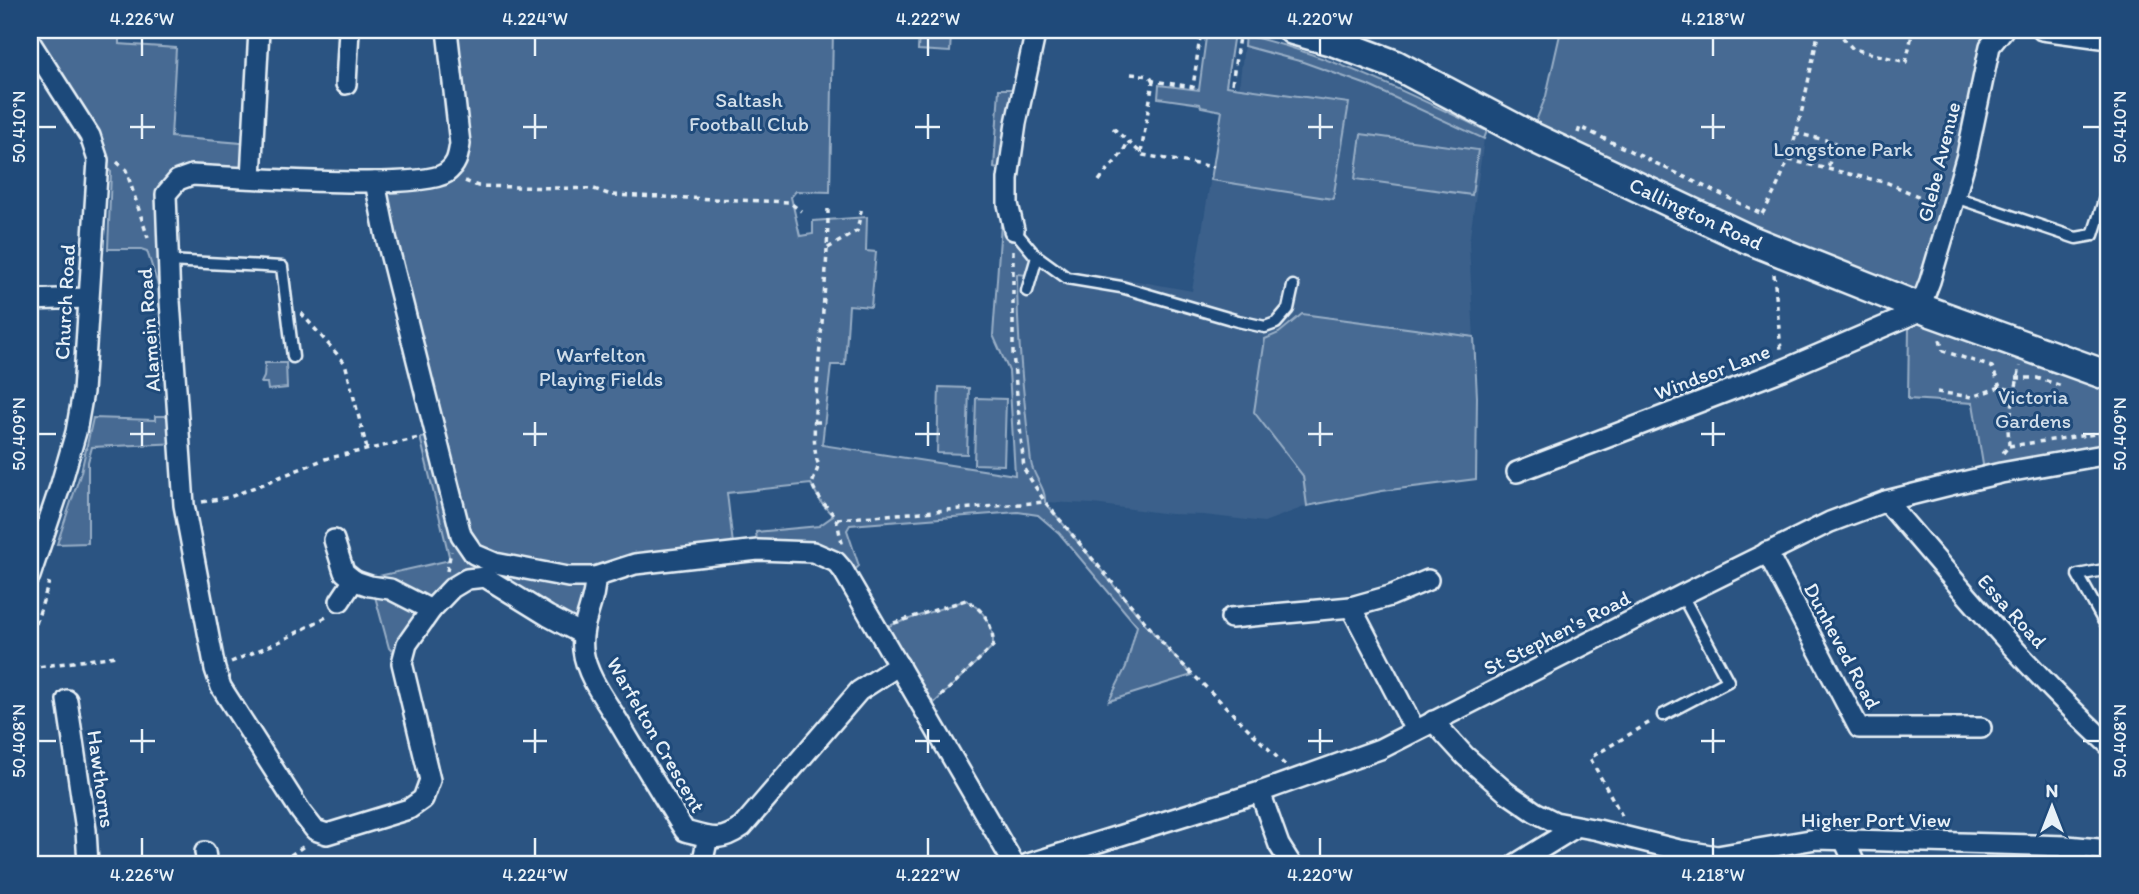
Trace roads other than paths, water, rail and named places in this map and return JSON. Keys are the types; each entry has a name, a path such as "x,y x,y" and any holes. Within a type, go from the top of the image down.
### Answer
{"street":[{"path":"251,177 259,30"},
{"path":"346,84 349,30"},
{"name":"Alamein Road","path":"431,610 407,644 402,663 430,780 423,799 409,809 369,822 327,834 315,830 221,687 215,669 184,505 166,194 178,180 192,175 375,182 445,174 457,162 460,144 447,30"},
{"path":"1014,230 1008,204 1008,180 1016,123 1036,30"},
{"name":"Callington Road","path":"1293,30 1332,41 1396,65 1568,154 1771,249 2025,347 2109,376"},
{"name":"Glebe Avenue","path":"1920,307 1967,155 1990,46 2001,30"},
{"path":"2042,30 2109,39"},
{"name":"Church Road","path":"30,42 90,136 97,159 83,392 76,432 30,576"},
{"path":"375,182 386,237 461,535 474,554 495,563 568,577 595,577 635,564 758,550 813,552 836,562 879,629 1014,864"},
{"path":"30,300 87,298"},
{"name":"Windsor Lane","path":"1517,472 1783,370 1913,314 1920,307"},
{"name":"St Stephen's Road","path":"1028,864 1260,792 1380,750 1424,725 1830,522 1886,502 2001,473 2109,454"},
{"name":"Essa Road","path":"1886,502 1979,610 2082,720 2109,745"},
{"path":"334,540 344,572 354,580 390,589 431,610 452,588 467,579 485,577 582,634"},
{"name":"Dunheved Road","path":"1767,552 1859,728 1980,728"},
{"name":"Warfelton Crescent","path":"595,577 596,593 587,609 582,634 583,654 595,682 685,831 726,838 742,827 859,691 899,665"},
{"path":"340,601 354,580"},
{"path":"1222,599 1234,624 1351,607 1390,596 1428,580"},
{"name":"Higher Port View","path":"1351,607 1424,725 1506,792 1555,822 1598,830 1714,860 1805,839 2066,855 2109,850"},
{"name":"Hawthorns","path":"67,700 86,830 88,864"},
{"path":"1260,792 1279,845 1291,864"},
{"path":"1516,864 1576,827"},
{"path":"702,864 708,837"},
{"path":"1844,840 1855,864"}],"lane":[{"path":"1955,197 2076,238 2093,235 2109,185"},
{"path":"1014,230 1037,257 1066,278 1121,287 1265,327 1276,323 1288,309 1293,286"},
{"path":"1027,291 1037,257"},
{"path":"168,261 282,267 293,357"},
{"path":"2109,569 2078,575 2109,627"},
{"path":"1663,715 1728,681 1682,595"}],"park label":[{"name":"Saltash Football Club","path":"749,112"},
{"name":"Longstone Park","path":"1843,149"},
{"name":"Warfelton Playing Fields","path":"601,367"},
{"name":"Victoria Gardens","path":"2033,409"}]}
